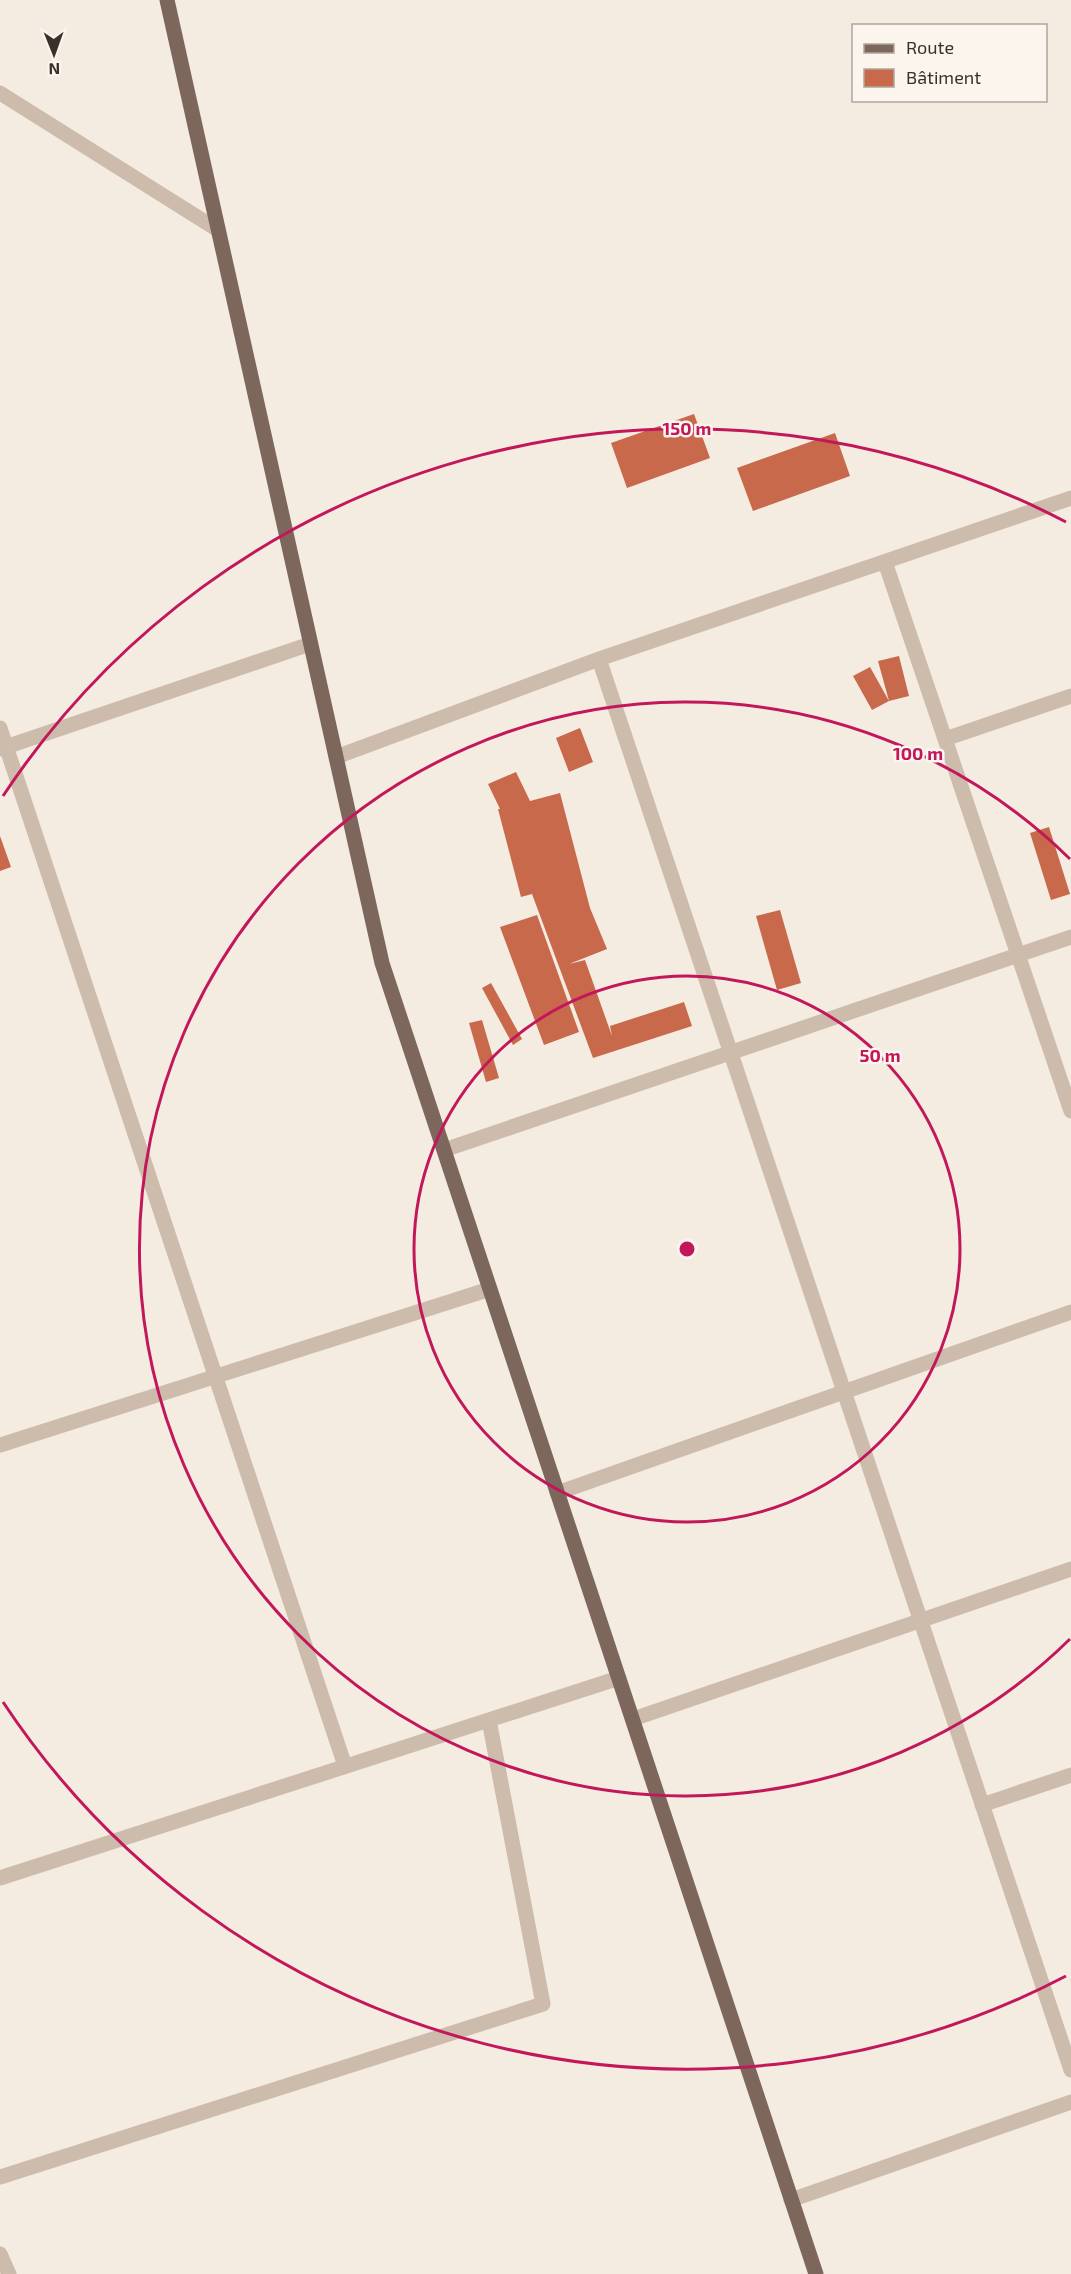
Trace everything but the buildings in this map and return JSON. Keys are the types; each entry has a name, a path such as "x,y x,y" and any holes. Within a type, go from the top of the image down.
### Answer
{"main road":[{"path":"167,0 382,963 816,2274"}],"street":[{"path":"0,93 218,230"},
{"path":"336,757 599,659 1071,498"},
{"path":"885,562 1071,1111"},
{"path":"3,748 310,644"},
{"path":"599,659 1071,2070"},
{"path":"945,739 1071,696"},
{"path":"0,728 3,748 345,1766"},
{"path":"444,1150 1071,937"},
{"path":"0,1446 490,1289"},
{"path":"557,1493 1071,1312"},
{"path":"633,1719 1071,1569"},
{"path":"0,1878 619,1678"},
{"path":"0,2177 543,2004 489,1720"},
{"path":"982,1805 1071,1775"},
{"path":"791,2200 1071,2102"},
{"path":"0,2254 9,2274"}]}
